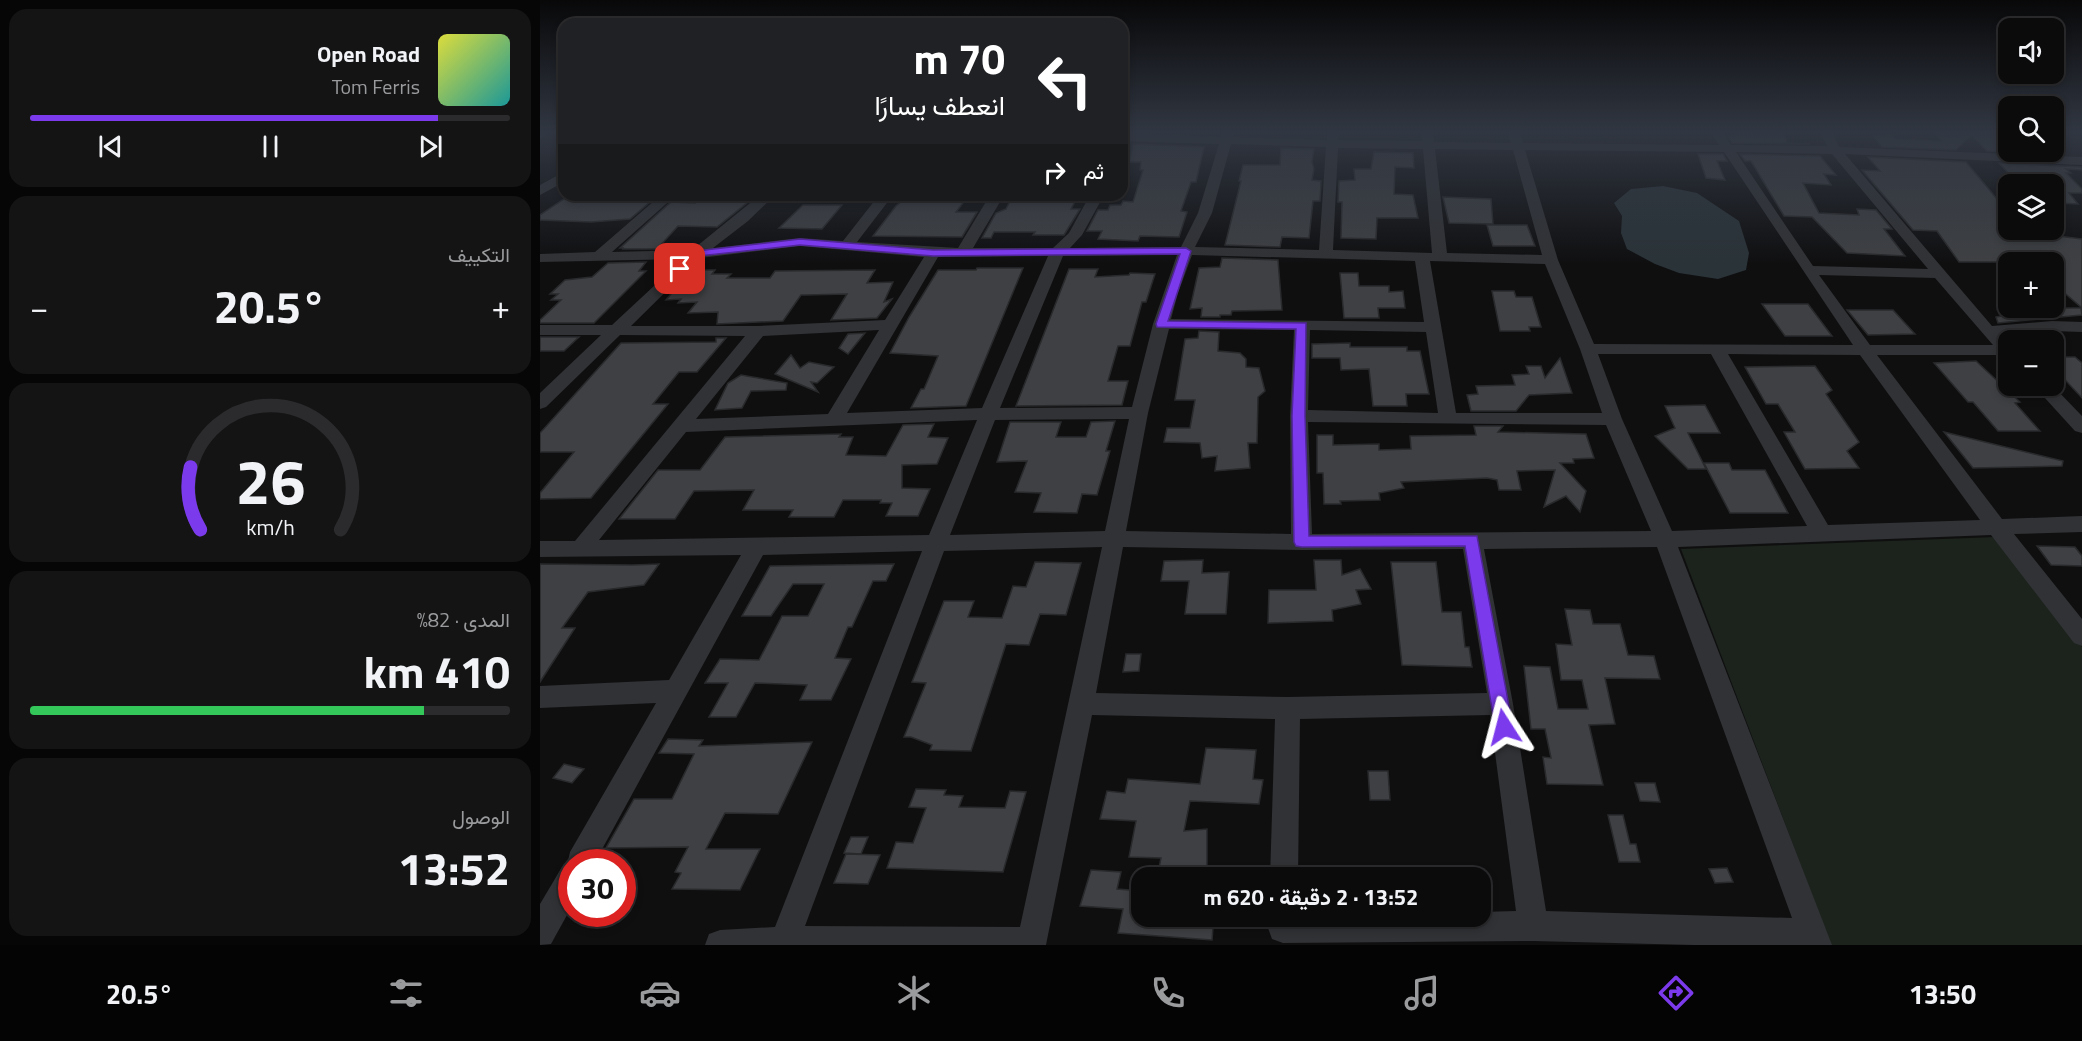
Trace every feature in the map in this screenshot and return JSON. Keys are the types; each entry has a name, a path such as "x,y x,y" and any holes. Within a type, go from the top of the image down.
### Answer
{"street":[{"path":"720,945 1031,944 1082,704 1139,413 1161,324 1186,251 1205,213 1218,175"},
{"path":"1326,254 1331,175"},
{"path":"1431,175 1440,259"},
{"path":"1283,930 1533,926 1814,939 1665,539 1613,419 1588,349 1551,260 1525,175"},
{"path":"1745,175 1864,348 1995,526 2082,636"},
{"path":"1857,175 1998,340"},
{"path":"543,187 558,179"},
{"path":"600,255 662,201"},
{"path":"540,403 696,254 761,201"},
{"path":"846,247 881,201"},
{"path":"963,253 993,201"},
{"path":"784,943 936,543 1058,251 1075,235 1094,201"},
{"path":"540,258 696,254 800,242 933,253 1186,251 1551,260"},
{"path":"833,421 933,253"},
{"path":"1422,258 1448,420"},
{"path":"1809,270 1942,274"},
{"path":"1161,324 1433,327"},
{"path":"540,330 758,331 889,325"},
{"path":"1302,326 1299,416 1302,542"},
{"path":"1988,331 2032,327 2082,327"},
{"path":"580,549 678,426 758,331"},
{"path":"1588,349 1998,350"},
{"path":"1716,349 1821,532"},
{"path":"540,383 560,383"},
{"path":"2053,396 2082,427"},
{"path":"678,426 990,414 1139,413"},
{"path":"1299,416 1448,420 1613,419"},
{"path":"540,549 757,548 1114,539 1302,542 1665,539 2082,524"},
{"path":"1472,540 1501,704 1533,926"},
{"path":"587,849 757,548"},
{"path":"540,697 677,690"},
{"path":"1082,704 1288,708 1501,704"},
{"path":"1284,867 1288,708"},
{"path":"540,933 558,902"}],"shaded area":[{"path":"1663,186 1697,193 1739,221 1749,253 1746,270 1718,279 1679,273 1655,264 1627,249 1621,233 1622,216 1614,203 1631,189"},
{"path":"1996,537 2082,647 2082,945 1831,945 1681,549"}],"building":[{"path":"1141,175 1198,175 1196,182 1191,182 1181,211 1187,212 1179,237 1140,236 1138,241 1098,239 1102,231 1087,231 1098,210 1108,210 1110,205 1121,205 1123,201 1133,202"},
{"path":"1240,175 1313,175 1312,180 1321,181 1320,201 1313,201 1309,238 1282,237 1280,247 1225,245 1241,181 1239,181"},
{"path":"1355,175 1395,175 1394,194 1413,195 1418,218 1377,218 1376,239 1341,238 1342,202 1338,202 1339,181 1355,180"},
{"path":"1705,175 1723,175 1725,180 1706,178"},
{"path":"1759,175 1825,175 1831,185 1803,183 1819,213 1859,215 1857,209 1876,210 1892,229 1884,229 1905,256 1847,253 1812,217 1784,216"},
{"path":"1866,175 1977,175 1998,200 1998,240 2064,240 2064,237 2082,239 2082,308 2064,293 2064,252 1998,252 1998,262 1959,262 1937,231 1913,230"},
{"path":"2064,175 2068,175 2082,189 2082,193 2069,193 2078,204 2064,203"},
{"path":"1443,197 1491,199 1493,224 1449,223"},
{"path":"561,201 650,202 630,219 591,222 540,220 540,215"},
{"path":"697,201 748,201 717,227 678,226 657,249 620,248 671,202 695,203"},
{"path":"902,201 964,201 956,212 977,212 962,237 873,236"},
{"path":"1010,201 1075,201 1071,209 1080,209 1064,235 994,232 991,238 982,238 996,213 1006,209"},
{"path":"803,205 842,205 822,229 779,228"},
{"path":"1487,225 1527,225 1535,246 1493,246"},
{"path":"1222,258 1278,260 1282,310 1232,311 1231,315 1201,317 1202,308 1190,309 1199,268 1220,267"},
{"path":"646,262 639,271 646,271 594,323 540,323 540,320 561,300 551,300 558,294 550,294 565,280 592,277 608,263"},
{"path":"977,268 1023,268 966,406 911,408 921,389 924,389 938,356 890,353 938,270 976,270"},
{"path":"1069,269 1098,269 1095,277 1129,275 1130,273 1155,274 1146,302 1142,302 1130,346 1118,346 1108,381 1128,381 1122,405 1016,406"},
{"path":"691,270 715,270 712,274 731,274 727,278 770,278 775,271 875,270 867,283 893,282 884,302 892,299 877,318 831,320 847,294 801,295 783,321 717,324 718,312 688,313 697,302 678,303 681,299 666,300"},
{"path":"1340,273 1358,273 1359,286 1389,286 1389,292 1403,291 1405,308 1378,308 1379,318 1344,318"},
{"path":"1492,291 1514,291 1516,297 1532,297 1541,327 1529,327 1530,331 1500,331"},
{"path":"1762,304 1808,304 1832,336 1785,336"},
{"path":"2064,308 2081,308 2082,315 2064,317"},
{"path":"1847,310 1893,310 1915,334 1868,335"},
{"path":"1996,317 1998,318 2050,318 1998,323"},
{"path":"1199,331 1219,332 1218,351 1240,353 1246,359 1246,367 1259,368 1265,391 1258,397 1257,443 1248,443 1250,468 1215,471 1217,456 1202,458 1200,443 1164,442 1167,428 1190,428 1195,400 1175,400 1185,339 1198,338"},
{"path":"865,333 848,354 839,348 848,334"},
{"path":"540,337 579,337 564,351 540,351"},
{"path":"716,338 726,338 697,372 679,372 653,404 668,404 591,498 540,499 540,493 574,452 540,452 540,433 621,343 716,342"},
{"path":"1350,343 1350,347 1407,347 1407,351 1420,351 1429,394 1406,394 1407,406 1373,406 1369,369 1341,370 1340,358 1312,358 1312,344"},
{"path":"791,355 800,368 809,362 834,367 817,383 811,382 818,392 775,374"},
{"path":"2064,357 2075,357 2082,363 2082,398 2064,379"},
{"path":"1560,358 1572,393 1529,395 1516,411 1471,411 1467,395 1478,394 1476,386 1515,385 1512,375 1529,374 1526,366 1541,366 1545,378"},
{"path":"1976,361 1998,382 1998,396 2014,396 2020,402 2015,403 2040,431 1998,431 1973,402 1968,402 1934,363"},
{"path":"1815,366 1832,390 1826,394 1859,442 1847,451 1859,468 1805,469 1784,432 1795,432 1778,404 1766,404 1745,367"},
{"path":"741,375 787,383 786,390 751,391 742,408 715,410 728,383"},
{"path":"1705,405 1720,433 1688,433 1706,469 1688,469 1655,436 1675,428 1665,406"},
{"path":"1115,421 1106,451 1110,451 1097,495 1082,494 1077,513 1034,512 1041,493 1015,492 1027,461 997,462 1010,422 1061,422 1056,437 1086,437 1091,422"},
{"path":"934,424 928,437 948,438 937,464 902,465 902,488 930,489 918,516 886,516 892,503 880,503 881,500 843,500 834,517 789,517 793,510 743,510 754,490 694,491 675,519 619,519 658,470 700,470 725,437 841,434 839,437 853,437 846,455 886,456 903,425"},
{"path":"1474,426 1503,426 1498,432 1586,434 1594,458 1573,459 1574,463 1560,463 1586,491 1580,512 1566,496 1544,507 1555,470 1517,471 1521,490 1499,490 1497,480 1487,478 1401,482 1404,488 1379,493 1380,500 1340,501 1341,504 1324,504 1323,473 1317,473 1317,435 1333,435 1333,445 1379,444 1379,450 1411,449 1410,436 1476,435"},
{"path":"1944,432 2063,461 2062,466 1973,468"},
{"path":"1704,463 1729,463 1732,470 1765,470 1788,513 1730,513"},
{"path":"2037,546 2075,547 2082,556 2082,566 2051,565"},
{"path":"1203,560 1202,573 1229,572 1226,614 1185,614 1189,581 1161,581 1164,561"},
{"path":"1314,560 1341,560 1342,575 1360,569 1371,589 1356,590 1361,604 1332,610 1333,621 1268,623 1269,590 1316,590"},
{"path":"1035,562 1081,563 1066,615 1040,614 1029,645 1006,644 971,751 930,750 932,745 911,737 904,737 926,683 912,682 944,601 974,601 968,617 1002,618 1013,586 1026,587"},
{"path":"1391,562 1436,562 1442,612 1461,612 1465,647 1469,647 1472,667 1402,665"},
{"path":"540,564 659,564 644,585 588,592 562,628 575,628 540,682"},
{"path":"894,564 886,581 873,581 852,627 848,627 835,658 851,659 831,700 800,700 807,685 755,683 736,717 709,717 728,683 705,683 720,659 759,660 782,616 808,616 824,584 793,584 771,616 742,616 770,566"},
{"path":"1565,609 1590,610 1593,624 1620,624 1628,655 1654,656 1660,679 1605,678 1615,724 1589,725 1603,785 1547,784 1543,757 1551,758 1545,729 1531,729 1524,666 1550,667 1558,709 1588,709 1582,680 1561,680 1556,644 1572,645"},
{"path":"1126,654 1141,654 1139,671 1123,672"},
{"path":"668,739 703,740 699,746 812,742 778,814 725,813 706,849 760,849 740,890 672,889 681,873 675,872 688,847 606,848 634,799 672,799 694,754 659,753"},
{"path":"1206,748 1256,750 1253,779 1263,780 1259,804 1190,801 1184,831 1207,829 1207,867 1159,867 1161,858 1129,857 1136,821 1100,819 1107,791 1125,793 1128,779 1200,784"},
{"path":"564,764 584,769 572,783 553,778"},
{"path":"1368,771 1388,771 1390,800 1370,800"},
{"path":"1635,783 1655,783 1660,802 1640,801"},
{"path":"916,789 946,790 944,795 963,796 959,807 1005,808 1010,791 1026,792 1003,872 887,868 896,842 913,843 926,808 909,807"},
{"path":"1608,815 1623,815 1630,844 1636,844 1640,862 1619,862"},
{"path":"851,837 868,837 861,854 844,853"},
{"path":"846,854 880,855 868,884 834,883"},
{"path":"1727,868 1733,882 1715,883 1709,869"},
{"path":"1091,870 1121,872 1117,889 1131,890 1131,927 1213,927 1212,940 1118,933 1123,909 1080,906"}],"route":[{"path":"680,269 696,254 800,242 933,253 1186,251 1161,324 1302,326 1299,416 1302,542 1472,540 1504,727"}]}
